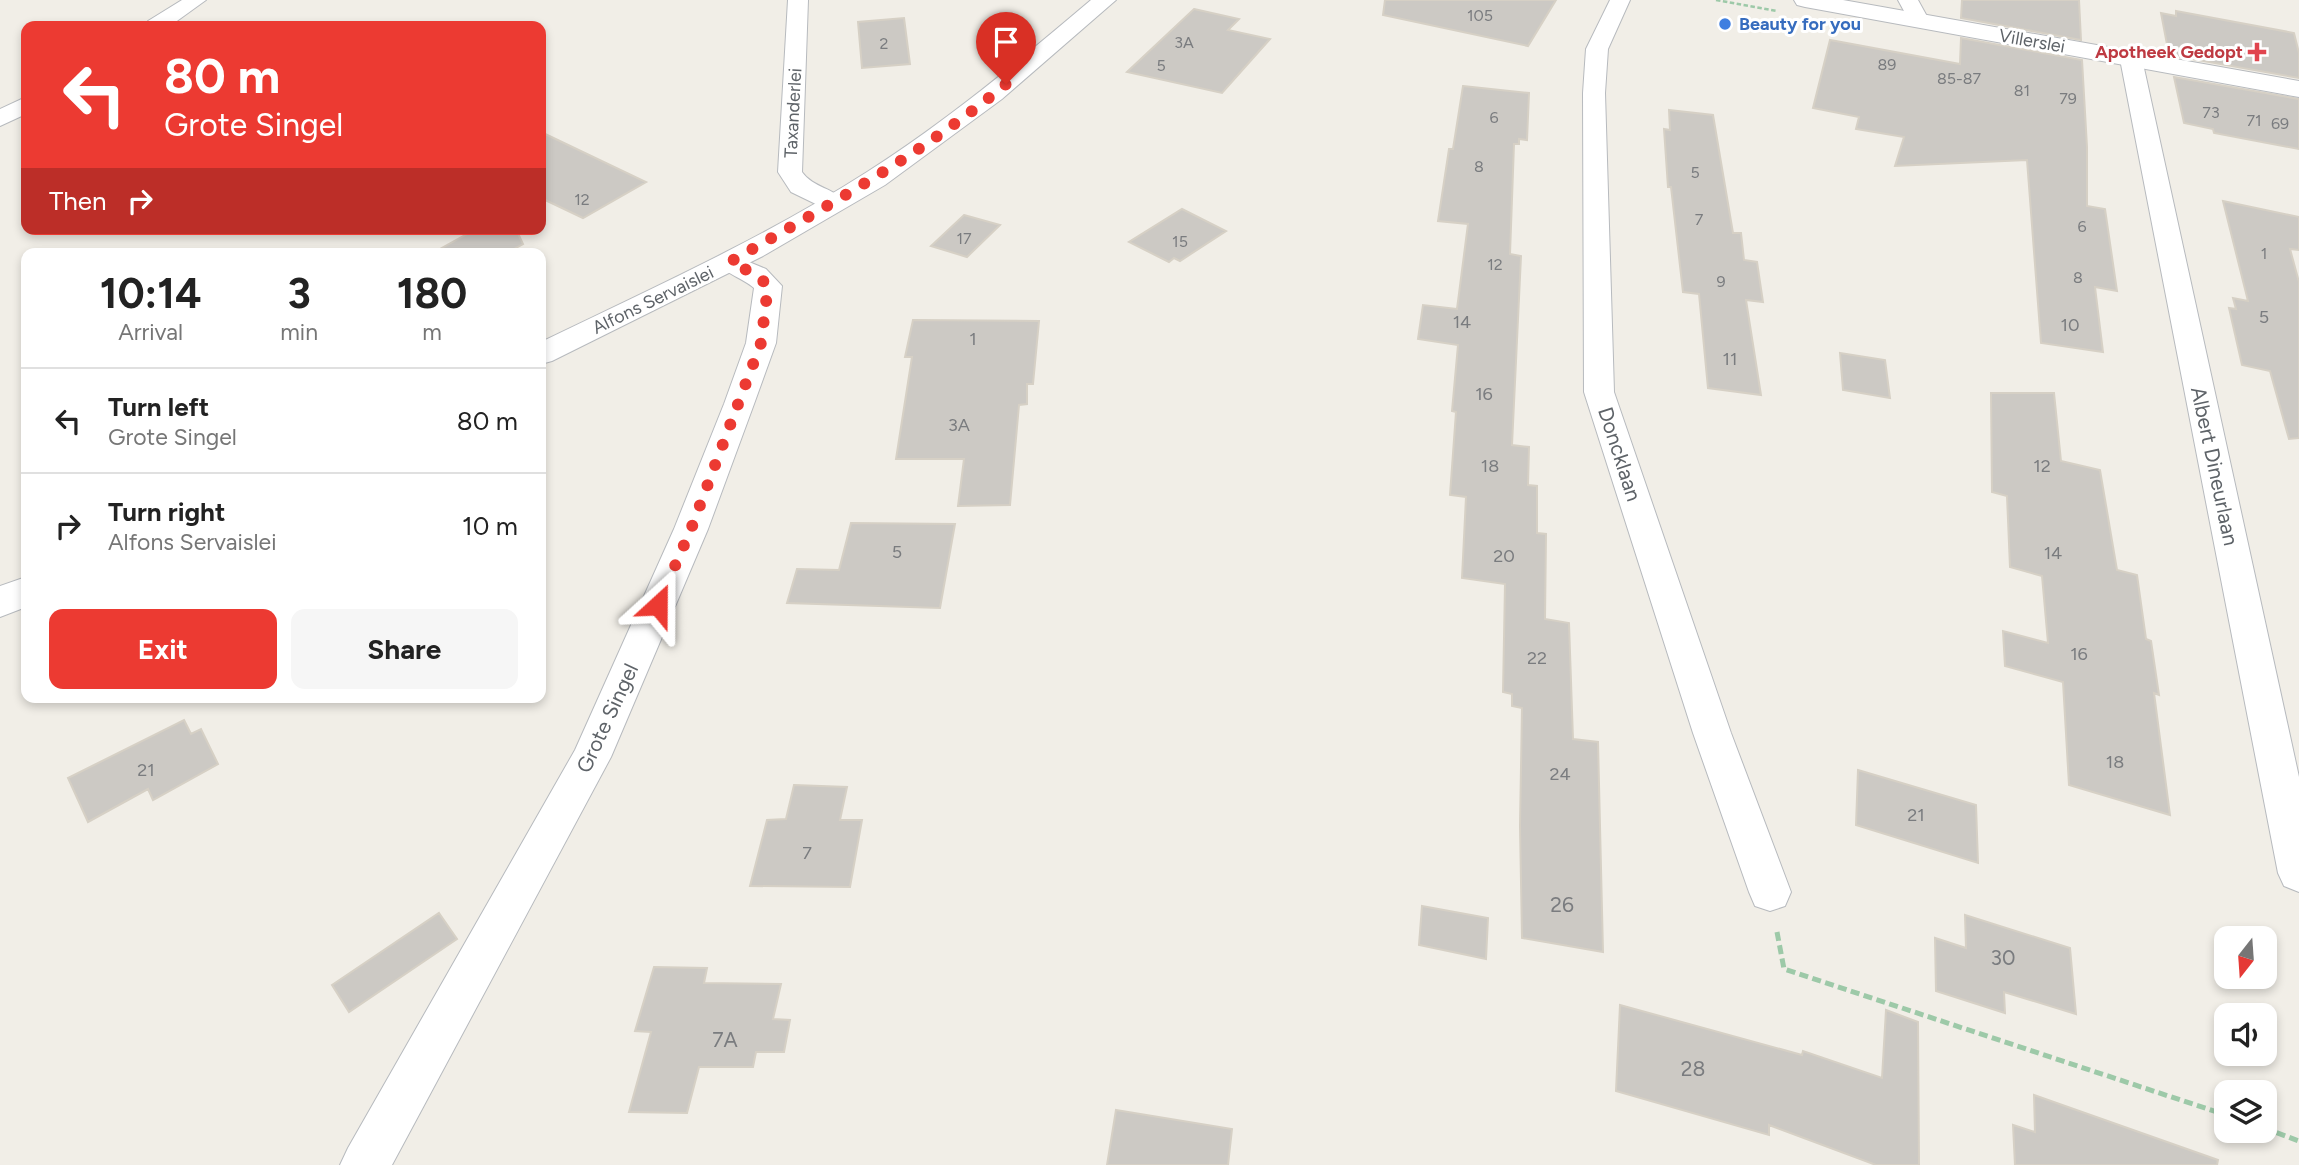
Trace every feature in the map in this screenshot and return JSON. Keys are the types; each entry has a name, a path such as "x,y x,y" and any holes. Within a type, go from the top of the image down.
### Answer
{"street":[{"path":"164,21 196,0"},
{"name":"Taxanderlei","path":"798,0 790,172 800,187 833,203"},
{"name":"Alfons Servaislei","path":"546,352 730,262 884,173 970,114 1105,0"},
{"name":"Doncklaan","path":"1620,0 1597,49 1594,93 1600,392 1712,733 1770,892"},
{"name":"Villerslei","path":"1805,0 1913,10 2131,59 2299,89"},
{"name":"Albert Dineurlaan","path":"2131,59 2299,873"},
{"path":"0,118 21,107"},
{"name":"Grote Singel","path":"365,1165 591,757 691,529 761,343 768,286 757,275 730,262"},
{"path":"0,602 21,592"}],"path":[{"path":"1770,892 1784,969 2214,1111"},
{"path":"2277,1133 2299,1141"}],"building":[{"path":"1385,0 1556,0 1528,46 1383,15"},
{"path":"1962,0 2079,0 2081,40 1961,18"},
{"path":"1194,9 1239,19 1228,30 1270,39 1222,93 1127,72"},
{"path":"2176,11 2294,33 2299,53 2299,78 2169,55 2161,13 2176,16"},
{"path":"904,18 910,64 862,68 858,22"},
{"path":"1961,38 2082,60 2087,206 2105,209 2117,291 2095,287 2103,352 2041,343 2027,160 1895,166 1904,137 1856,129 1859,117 1813,108 1830,40 1960,64"},
{"path":"2174,77 2299,99 2299,149 2214,133 2213,129 2184,123"},
{"path":"1463,86 1529,93 1527,140 1519,139 1519,144 1514,144 1510,254 1521,256 1512,445 1529,447 1528,485 1537,486 1537,533 1546,534 1545,619 1569,623 1573,739 1598,742 1603,952 1522,938 1522,708 1512,706 1512,694 1503,692 1505,584 1462,578 1466,497 1450,495 1456,412 1452,411 1458,345 1418,339 1423,305 1457,309 1468,224 1438,221 1449,149 1453,149"},
{"path":"1669,110 1713,115 1733,233 1741,233 1744,260 1757,262 1763,302 1746,300 1761,395 1708,388 1699,294 1683,292 1671,187 1668,187 1664,129 1670,130"},
{"path":"546,134 646,182 583,218 546,200"},
{"path":"2223,201 2299,217 2299,250 2290,249 2299,282 2299,438 2289,439 2270,371 2242,365 2229,308 2236,309 2233,298 2248,301"},
{"path":"1182,209 1226,231 1180,261 1174,258 1169,262 1129,242"},
{"path":"964,215 1000,225 967,257 931,246"},
{"path":"465,235 519,235 523,244 516,248 442,248"},
{"path":"913,320 1039,321 1033,384 1027,384 1027,404 1019,405 1010,505 958,506 964,459 896,459 912,357 905,357"},
{"path":"1840,353 1885,360 1890,398 1843,390"},
{"path":"1991,393 2054,393 2061,461 2100,470 2117,570 2137,575 2146,639 2151,641 2159,695 2154,693 2170,815 2069,785 2063,682 2005,666 2003,631 2048,643 2042,576 2010,567 2007,496 1992,492"},
{"path":"851,523 955,524 940,608 787,603 797,569 839,570"},
{"path":"184,720 191,734 201,729 218,764 153,800 148,789 88,822 68,778"},
{"path":"1858,770 1976,805 1978,863 1856,825"},
{"path":"794,785 847,787 840,820 862,820 850,887 750,886 767,820 786,819"},
{"path":"1422,906 1488,918 1486,959 1419,945"},
{"path":"439,913 457,939 349,1012 332,985"},
{"path":"1965,915 2070,948 2076,1014 2004,992 2005,1013 1936,991 1935,938 1966,948"},
{"path":"654,967 707,968 704,983 781,984 773,1019 790,1020 784,1052 756,1052 753,1067 699,1067 687,1113 629,1112 651,1032 635,1031"},
{"path":"1620,1005 1802,1055 1803,1051 1882,1078 1886,1010 1918,1022 1919,1165 1876,1165 1769,1125 1769,1135 1616,1091"},
{"path":"2034,1095 2218,1160 2217,1165 2015,1165 2013,1125 2035,1132"},
{"path":"1116,1110 1232,1129 1228,1165 1107,1165"}],"place":[{"name":"Beauty for you","path":"1725,24"},
{"name":"Apotheek Gedopt","path":"2257,52"}],"route":[{"path":"658,605 691,529 761,343 768,286 757,275 730,262 873,180 970,114 1006,84"}]}
